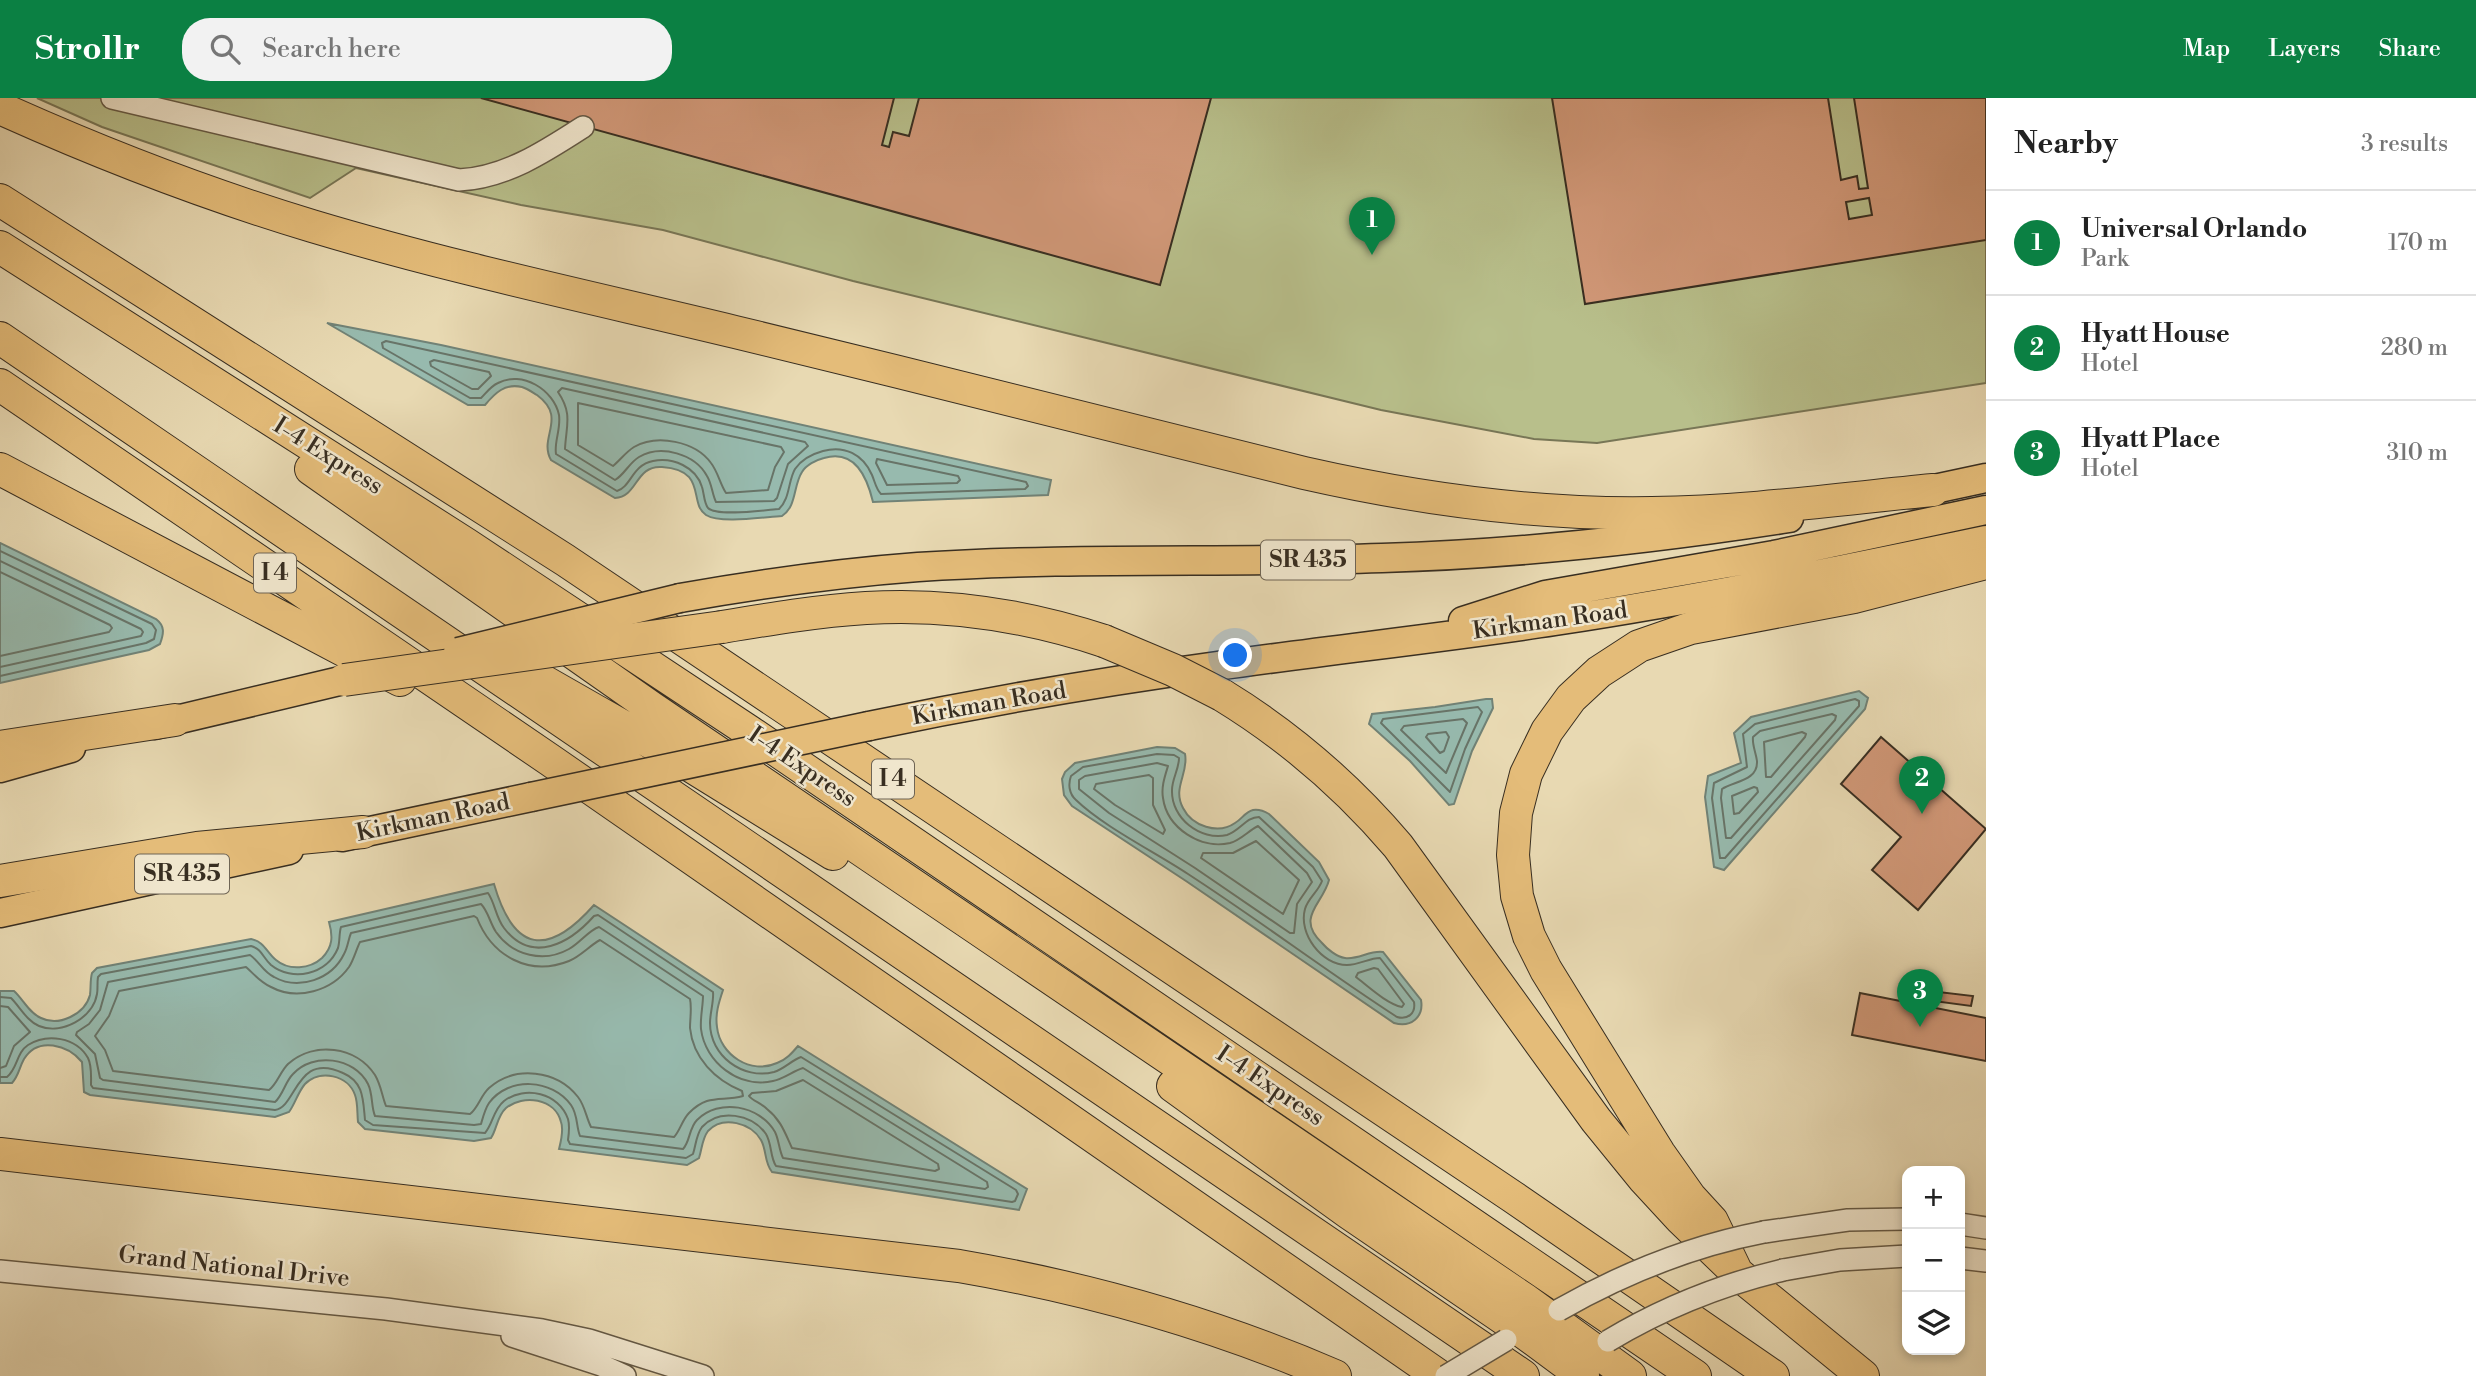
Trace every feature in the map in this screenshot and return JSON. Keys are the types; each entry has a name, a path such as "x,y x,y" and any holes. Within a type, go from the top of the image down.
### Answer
{"highway":[{"path":"0,108 79,143 166,176 263,211 342,235 1291,470 1395,492 1528,509 1650,513 1740,509 1933,489"},
{"name":"I 4","path":"0,200 611,591 1513,1197 1773,1376"},
{"path":"0,249 652,708 870,854 1534,1324 1576,1363 1630,1376"},
{"name":"I-4 Express","path":"0,249 457,538 727,716 1695,1376"},
{"path":"0,338 1523,1376"},
{"name":"I 4","path":"0,386 550,760 1439,1376"},
{"path":"0,469 550,760"},
{"path":"316,553 678,758 857,869 1086,1023 1349,1213 1534,1324"},
{"path":"1737,1273 1712,1222 1690,1197 1659,1153 1546,970 1529,936 1517,896 1513,855 1516,813 1526,774 1546,732 1571,698 1591,678 1614,661 1648,642 1690,628 1854,597 1986,563"},
{"path":"345,680 830,611 883,607 930,608 1023,620 1104,641 1173,670 1222,695 1261,720 1311,758 1377,822 1419,874 1596,1120 1644,1179 1737,1273 1863,1376"},
{"path":"0,747 176,720"},
{"path":"0,881 227,844 363,832"},
{"path":"0,1154 959,1266 1049,1283 1122,1302 1243,1340 1335,1376"}],"main road":[{"name":"SR 435","path":"0,768 176,720 680,598 768,583 920,567 1012,563 1371,559 1566,547 1751,524 1986,478"},
{"path":"1373,646 1418,635 1545,594 1742,561 1986,510"},
{"name":"Kirkman Road","path":"0,913 218,867 363,832 1005,700 1147,676 1648,606 1861,567 1986,540"}],"street":[{"path":"112,98 459,180 475,179 504,170 544,152 583,127"},
{"path":"1446,1376 1609,1283 1716,1242 1838,1221 1902,1219"},
{"path":"1965,1225 1986,1228"},
{"path":"1576,1363 1652,1316 1737,1282 1783,1270 1840,1260 1902,1256"},
{"path":"1965,1259 1986,1261"},
{"name":"Grand National Drive","path":"0,1271 386,1309 542,1330 589,1340 703,1376"},
{"name":"Grand National Drive","path":"463,1320 600,1365 625,1376"}],"green space":[{"path":"37,98 1986,98 1986,383 1597,443 1534,439 1381,410 853,281 663,230 521,205 356,168 310,198 102,127"}],"water":[{"path":"327,323 441,345 1051,480 1048,495 873,502 858,467 852,461 835,456 818,460 804,469 793,501 782,516 731,520 713,518 701,510 691,480 686,474 662,467 646,471 628,492 615,498 551,460 548,443 552,420 546,403 537,395 522,387 510,386 497,393 485,405 468,405"},
{"path":"0,543 156,619 163,630 160,644 149,650 0,683"},
{"path":"1859,691 1868,698 1865,709 1724,870 1714,867 1705,797 1708,776 1741,763 1734,733 1751,717"},
{"path":"1492,699 1493,708 1472,751 1454,804 1449,805 1410,761 1369,724 1372,714"},
{"path":"1157,747 1175,748 1185,754 1179,794 1183,808 1193,820 1206,827 1221,828 1235,823 1250,811 1263,811 1319,862 1329,880 1311,918 1314,934 1329,950 1342,957 1355,958 1383,952 1421,1000 1420,1011 1415,1020 1406,1024 1394,1023 1072,806 1064,795 1062,779 1075,763"},
{"path":"494,884 502,907 512,924 522,935 534,940 547,939 562,933 594,905 723,990 717,1013 719,1037 730,1054 738,1060 767,1066 783,1060 798,1046 1027,1189 1019,1210 772,1172 761,1140 756,1134 744,1125 729,1122 714,1126 708,1131 699,1158 687,1165 559,1149 562,1128 558,1114 545,1103 538,1101 521,1101 506,1108 491,1138 474,1141 365,1129 358,1122 357,1101 351,1088 333,1076 311,1079 303,1087 289,1112 275,1117 90,1095 84,1092 82,1062 69,1051 45,1045 30,1052 12,1083 0,1083 0,991 14,991 41,1018 63,1020 77,1013 87,1002 92,973 97,968 251,939 262,945 281,964 306,966 317,962 328,950 331,937 329,922"}],"building":[{"path":"481,98 894,98 882,145 889,147 893,132 909,136 919,98 1211,98 1160,285"},
{"path":"1552,98 1828,98 1841,180 1857,176 1859,189 1868,188 1854,98 1986,98 1986,240 1585,304","holes":["1869,198 1872,215 1849,219 1846,202"]},
{"path":"1881,737 1986,829 1918,910 1872,870 1901,837 1841,784"},
{"path":"1913,989 1973,996 1971,1006 1911,998"},
{"path":"1860,993 1986,1018 1986,1061 1852,1035"}],"place":[{"name":"Universal Orlando","path":"1372,255"},
{"name":"Hyatt House","path":"1922,814"},
{"name":"Hyatt Place","path":"1920,1027"}]}
